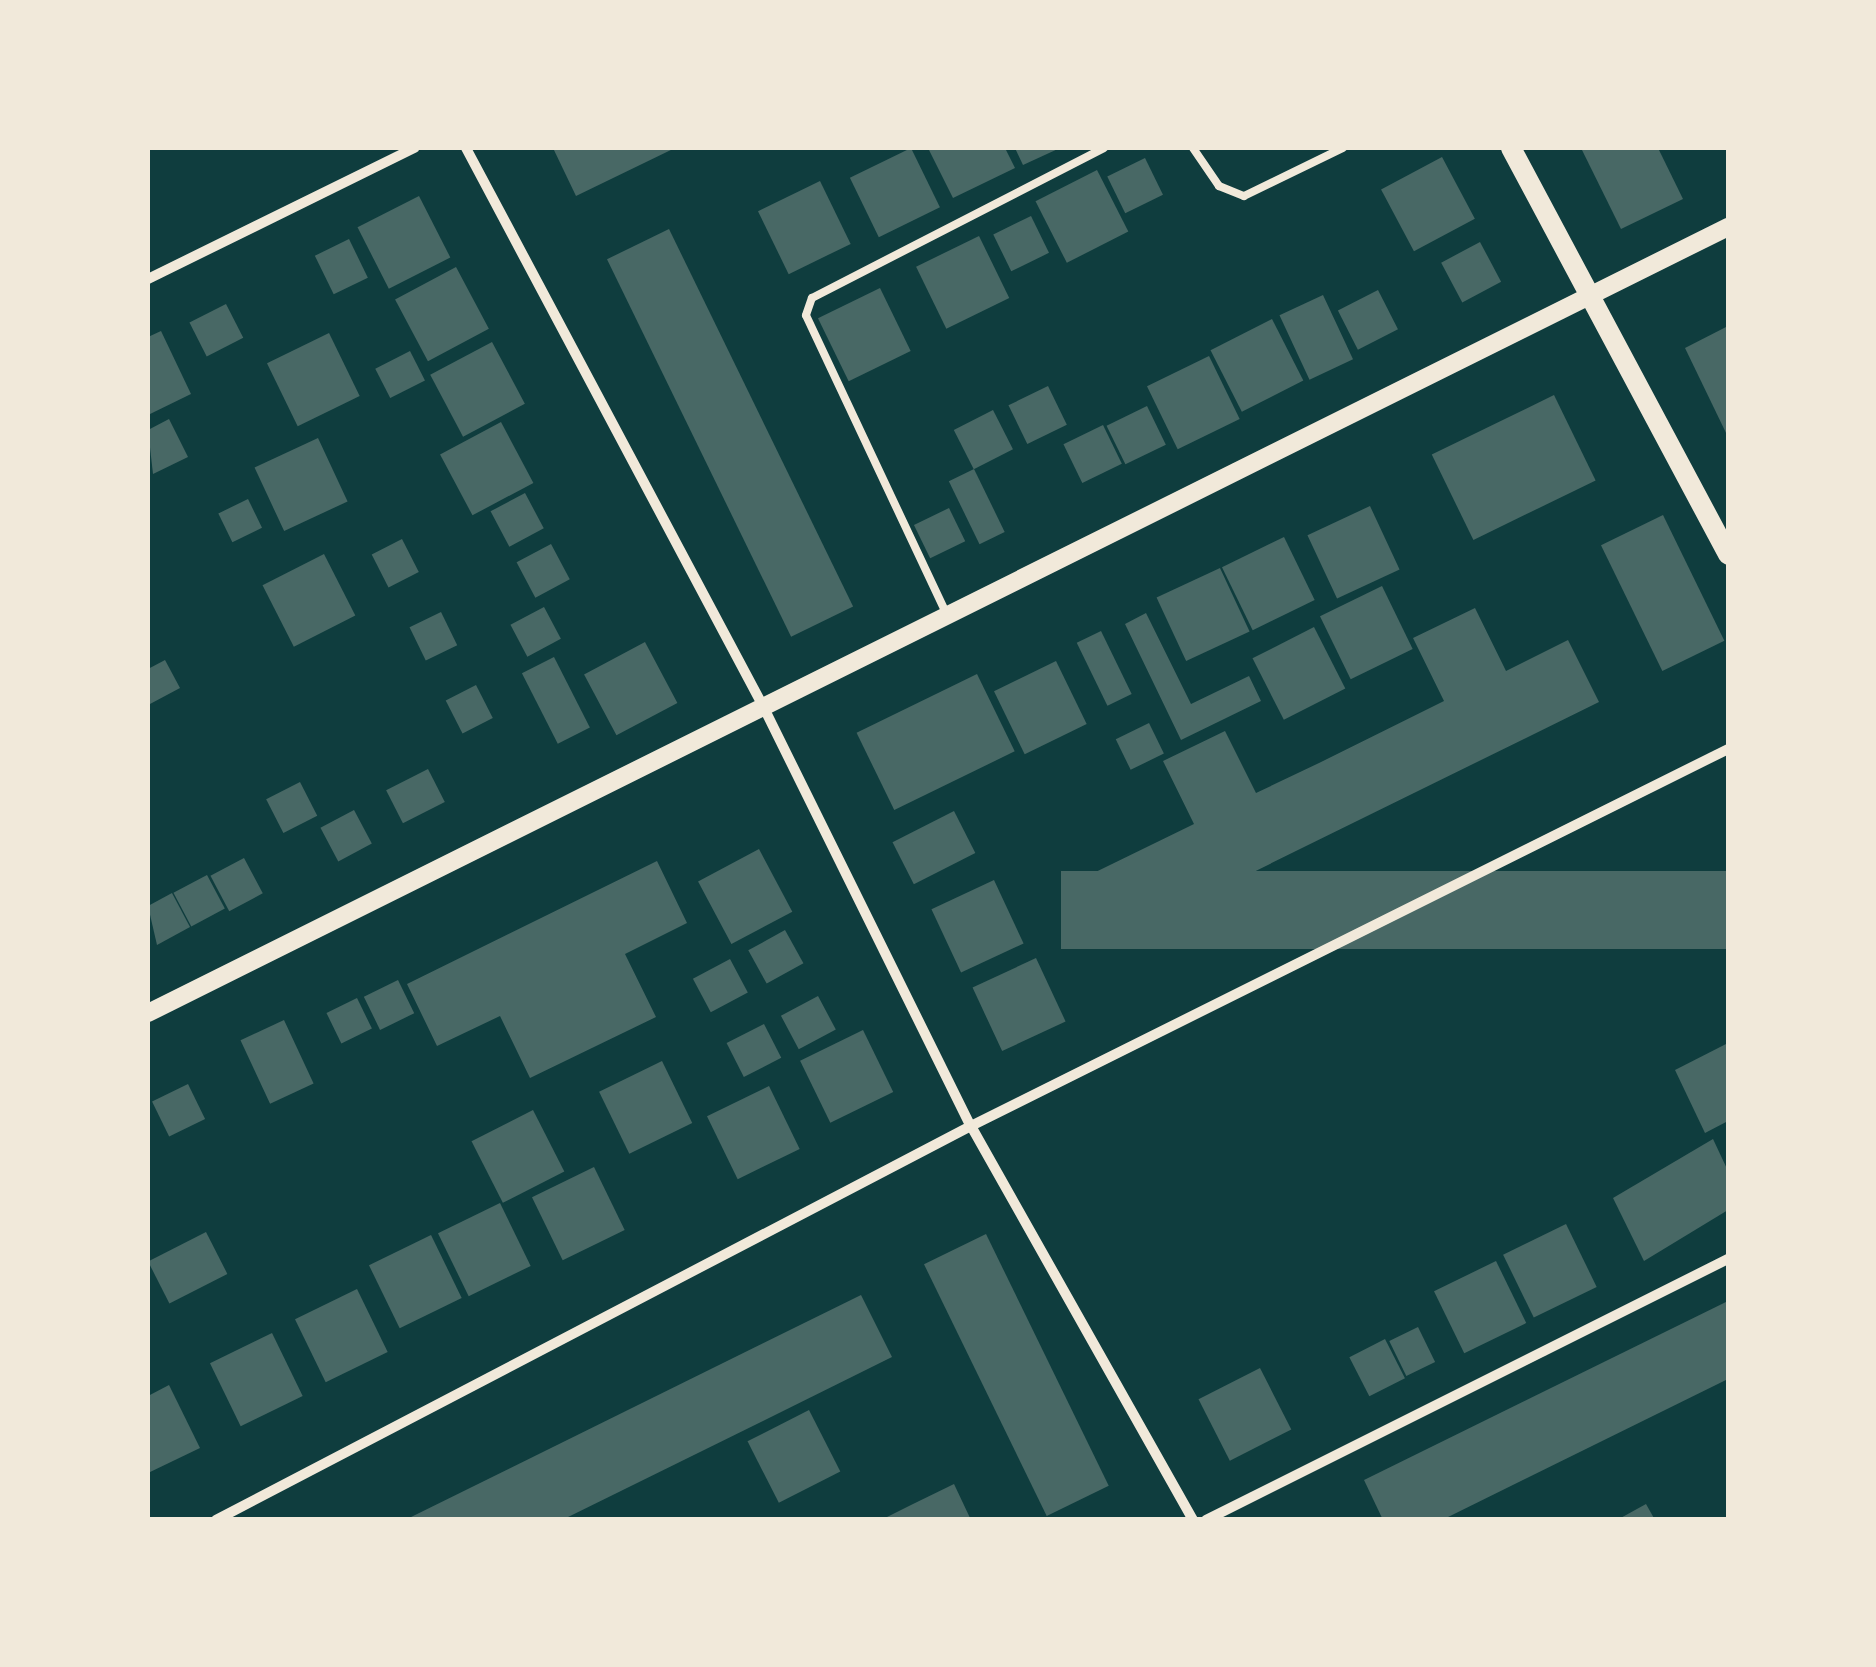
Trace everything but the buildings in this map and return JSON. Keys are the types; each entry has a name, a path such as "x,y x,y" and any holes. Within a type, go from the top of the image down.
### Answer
{"main road":[{"path":"1511,148 1728,556"}],"street":[{"path":"148,278 414,148"},
{"path":"466,148 763,706 971,1126 1193,1520"},
{"path":"148,1013 1728,227"},
{"path":"216,1520 971,1126 1728,749"},
{"path":"1206,1520 1728,1260"}],"lane":[{"path":"947,615 808,332 812,298 1104,148"},
{"path":"1193,148 1219,186 1244,196 1342,148"}]}
